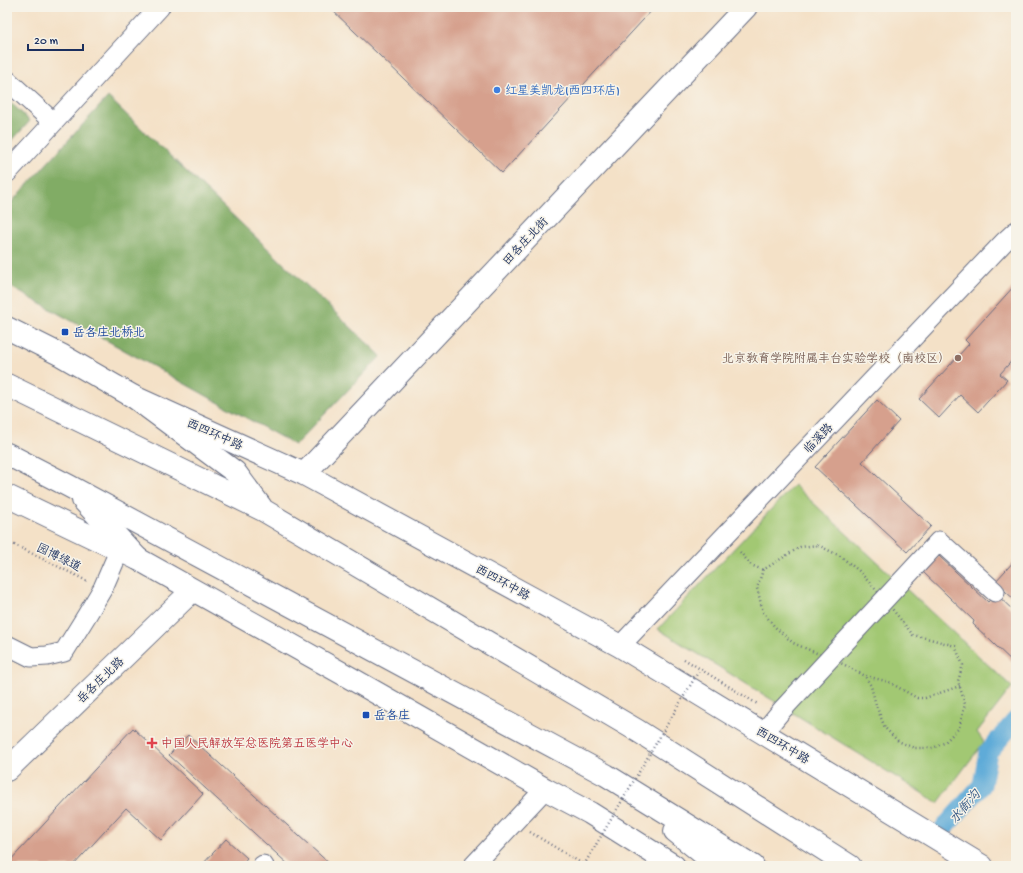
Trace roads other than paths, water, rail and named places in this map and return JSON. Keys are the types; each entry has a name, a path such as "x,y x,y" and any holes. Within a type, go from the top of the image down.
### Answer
{"main road":[{"name":"田各庄北街","path":"304,474 746,7"},
{"name":"西四环中路","path":"7,328 61,355 134,397 304,474 620,646 982,866"},
{"path":"7,385 263,510 638,731 850,864"},
{"path":"134,397 236,472 263,510"},
{"path":"7,454 606,775 753,866"},
{"path":"69,486 129,555"},
{"path":"7,496 129,555 193,590 590,813 674,866"},
{"name":"岳各庄北路","path":"7,770 193,590"},
{"path":"606,775 718,866"}],"street":[{"path":"7,173 160,7"},
{"path":"7,80 53,122"},
{"name":"临溪路","path":"620,646 993,253 1016,231"},
{"path":"764,733 782,710 939,541 995,592"},
{"path":"7,645 31,657 47,656 64,652 103,588 129,555"},
{"path":"473,866 545,788"}],"waterway":[{"name":"水衙沟","path":"943,829 982,785 988,752 1016,720"}],"place":[{"name":"红星美凯龙(西四环店)","path":"497,90"},
{"name":"岳各庄北桥北","path":"65,332"},
{"name":"北京教育学院附属丰台实验学校（南校区）","path":"958,358"},
{"name":"岳各庄","path":"366,715"},
{"name":"中国人民解放军总医院第五医学中心","path":"152,743"}]}
